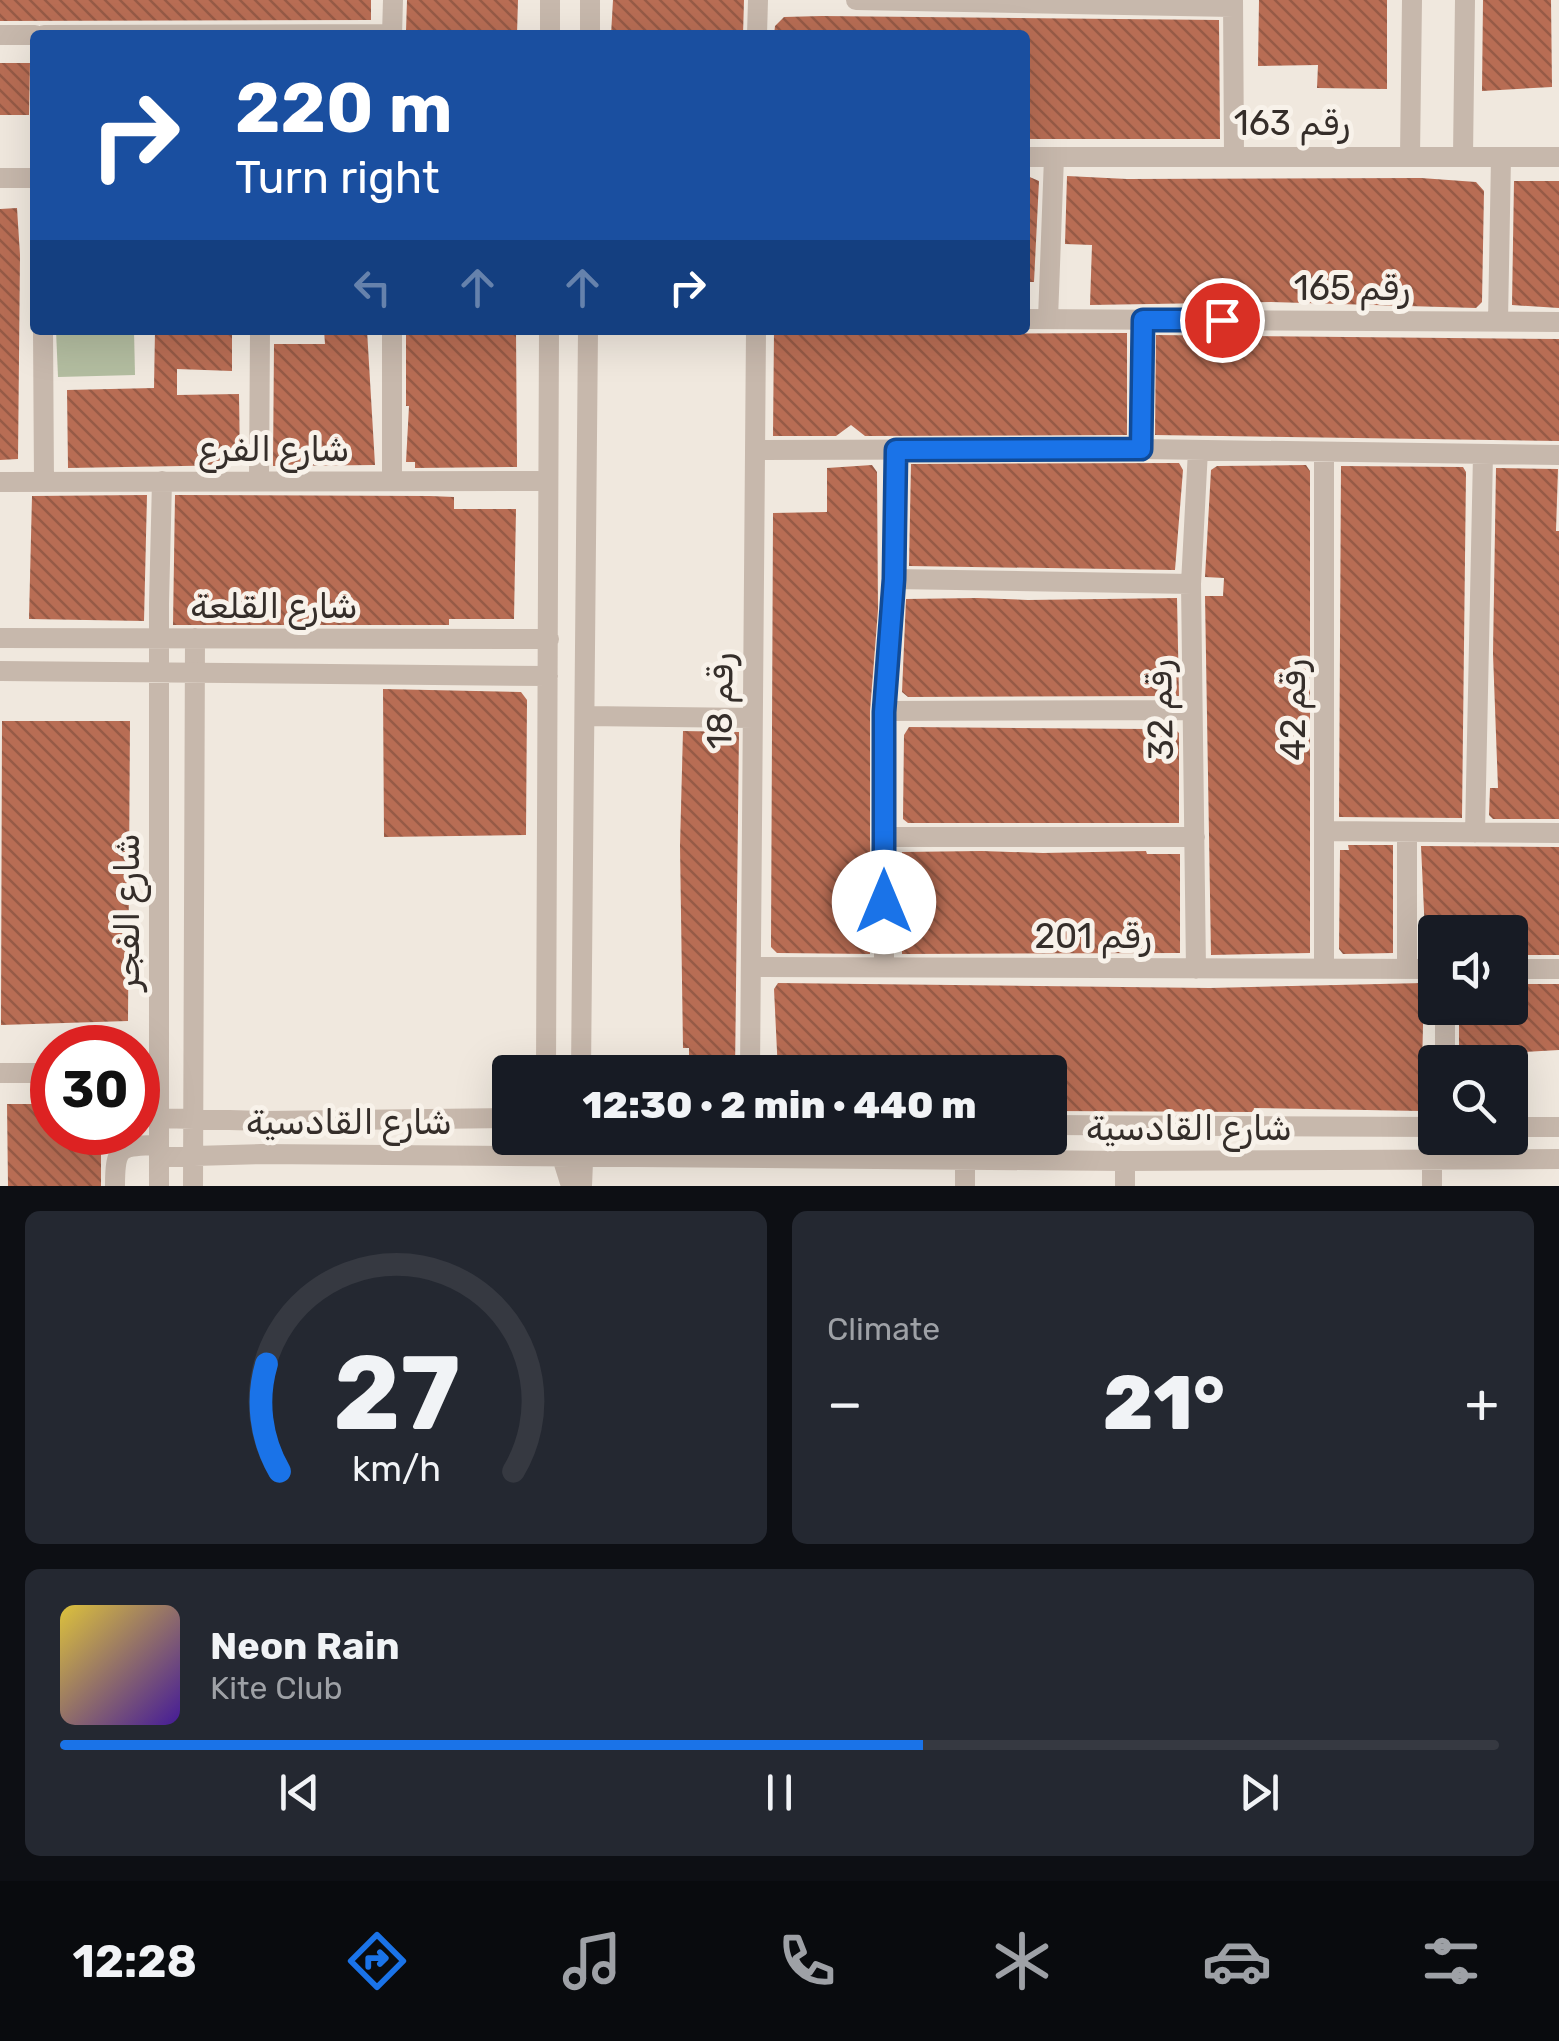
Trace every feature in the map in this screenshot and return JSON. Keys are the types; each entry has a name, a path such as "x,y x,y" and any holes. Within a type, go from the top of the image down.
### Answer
{"street":[{"path":"392,30 393,0"},
{"path":"550,0 550,30"},
{"path":"590,0 590,30"},
{"path":"757,30 758,0"},
{"path":"856,0 1233,3 1234,155"},
{"path":"1410,156 1412,0"},
{"path":"1462,156 1466,0"},
{"path":"0,35 30,35"},
{"name":"رقم 163","path":"1030,157 1559,157"},
{"path":"1048,319 1054,158"},
{"path":"1498,321 1501,158"},
{"path":"0,178 30,178"},
{"name":"رقم 165","path":"1030,319 1559,322"},
{"path":"1141,449 1143,320"},
{"path":"43,335 44,482"},
{"path":"259,481 260,335"},
{"path":"392,335 392,481"},
{"path":"548,1055 549,335"},
{"path":"581,1055 588,335"},
{"name":"رقم 18","path":"750,1055 756,335"},
{"path":"755,450 1141,449 1559,455"},
{"path":"884,967 884,712 894,579 896,450"},
{"name":"رقم 32","path":"1196,969 1191,584 1198,450"},
{"name":"رقم 42","path":"1324,452 1324,968"},
{"path":"1476,833 1483,455"},
{"name":"شارع الفرع","path":"0,482 548,481"},
{"name":"شارع الفجر","path":"149,1025 162,482"},
{"path":"894,579 1191,584"},
{"name":"شارع القلعة","path":"0,638 549,639"},
{"name":"شارع الفجر","path":"193,1186 194,638"},
{"path":"483,673 492,665 509,662 517,653 514,647 484,638"},
{"name":"شارع القلعة","path":"0,671 548,676"},
{"path":"884,712 1191,710"},
{"path":"585,716 752,718"},
{"path":"1326,831 1559,833"},
{"path":"1406,968 1407,832"},
{"path":"883,836 1195,837"},
{"name":"رقم 201","path":"750,967 1418,968"},
{"path":"1528,969 1559,970"},
{"path":"0,1073 30,1073"},
{"name":"شارع القادسية","path":"160,1118 492,1118"},
{"path":"261,1154 209,1145 205,1136 213,1126 265,1121"},
{"name":"شارع القادسية","path":"1067,1125 1418,1127"},
{"path":"1528,1127 1559,1127"},
{"name":"شارع القادسية","path":"160,1151 193,1155 492,1148"},
{"name":"شارع القادسية","path":"116,1186 118,1155"},
{"name":"شارع الفجر","path":"158,1155 158,1186"},
{"path":"562,1155 571,1186"},
{"path":"582,1186 584,1155"},
{"name":"شارع القادسية","path":"851,1155 1124,1161 1559,1159"},
{"path":"965,1158 965,1186"},
{"path":"1432,1160 1432,1186"},
{"path":"1124,1161 1125,1186"}],"green space":[{"path":"56,335 134,335 135,375 58,377"}],"building":[{"path":"0,0 371,0 371,20 0,21"},
{"path":"407,0 518,0 517,30 406,30"},
{"path":"613,0 744,0 743,30 611,30"},
{"path":"1259,0 1387,0 1387,89 1317,88 1318,65 1258,66"},
{"path":"1483,0 1551,0 1552,87 1482,91"},
{"path":"784,17 1219,20 1220,139 1030,139 1030,30 775,30"},
{"path":"0,63 30,63 29,115 0,115"},
{"path":"1067,176 1421,178 1476,182 1484,191 1482,302 1476,308 1271,302 1090,305 1092,245 1065,244"},
{"path":"1030,177 1039,181 1034,282 1030,282"},
{"path":"1514,181 1559,181 1559,308 1512,305"},
{"path":"17,208 18,459 0,460 0,209"},
{"path":"1127,333 1127,435 865,436 851,425 836,436 773,436 774,335"},
{"path":"155,335 232,335 232,371 177,369 177,395 239,394 240,465 68,468 67,390 154,388"},
{"path":"324,335 367,335 375,465 273,466 274,344 325,344"},
{"path":"406,335 516,335 517,467 415,468 415,462 406,462"},
{"path":"1156,335 1559,339 1559,441 1155,435"},
{"path":"1179,463 1183,470 1175,570 909,566 911,464"},
{"path":"872,465 877,472 878,610 870,711 870,954 777,953 771,947 773,513 827,512 827,468"},
{"path":"1306,465 1310,471 1310,953 1211,955 1205,596 1223,596 1224,578 1205,577 1211,470 1217,466"},
{"path":"1341,466 1463,467 1466,472 1462,818 1339,817"},
{"path":"1496,468 1558,469 1559,819 1493,819 1489,815 1490,788 1498,788 1493,654"},
{"path":"147,495 144,621 29,619 32,496"},
{"path":"175,495 430,496 454,497 454,509 516,509 514,619 449,619 449,625 173,625"},
{"path":"1177,598 1179,696 908,697 902,692 906,599"},
{"path":"383,689 521,692 527,700 526,835 384,837"},
{"path":"2,721 130,721 128,1021 1,1025"},
{"path":"1172,726 1179,733 1179,823 908,823 903,819 904,735 909,727"},
{"path":"683,731 739,732 735,1055 689,1055 689,1048 683,1048"},
{"path":"1348,845 1393,845 1393,953 1343,954 1339,949 1340,850 1349,850"},
{"path":"1421,846 1559,847 1559,955 1528,955 1528,915 1424,915"},
{"path":"902,852 1180,854 1180,953 902,954"},
{"path":"778,983 1210,988 1418,983 1418,1025 1423,1025 1423,1045 1418,1045 1418,1111 1254,1108 1253,1112 1067,1111 1067,1055 777,1055 774,989"},
{"path":"1528,984 1559,984 1559,1050 1528,1052 1528,1045 1459,1045 1459,1025 1528,1025"},
{"path":"7,1104 30,1104 30,1155 101,1155 101,1186 8,1186"}],"route":[{"path":"884,902 884,712 894,579 896,450 1141,449 1143,320 1222,320"}]}
